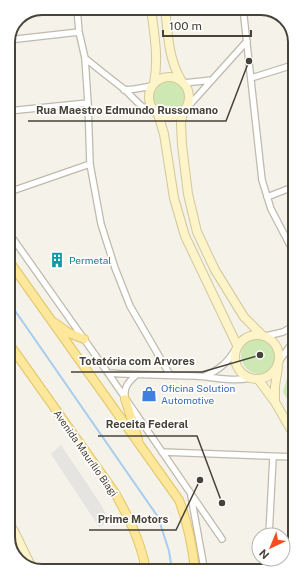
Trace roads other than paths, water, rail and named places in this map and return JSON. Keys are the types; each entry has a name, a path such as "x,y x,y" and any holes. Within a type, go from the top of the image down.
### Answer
{"main road":[{"path":"15,270 179,500 188,526 194,564"},
{"path":"49,318 69,333 84,339"},
{"name":"Avenida Maurílio Biagi","path":"15,352 115,494 129,517 139,540 145,564"},
{"path":"125,399 140,447"}],"street":[{"path":"78,15 79,32 85,58 90,164 101,224 115,268 130,306 170,375"},
{"path":"152,15 157,59 153,85 148,96 150,103 157,113 164,134 174,198 185,236 236,347 234,357 235,364 244,375 254,379 275,402 288,425"},
{"path":"166,15 174,68 189,90 189,104 184,111 181,123 182,145 188,194 197,232 215,270 244,317 264,335 272,340 277,346 279,363 275,386 275,402"},
{"path":"244,15 262,180 277,223 288,243"},
{"path":"15,39 79,32"},
{"path":"85,58 147,110 166,118 175,117 184,111 246,41"},
{"path":"250,78 288,67"},
{"path":"124,90 153,85 159,79 166,76 174,77 182,81 212,80"},
{"path":"15,110 88,103"},
{"path":"15,190 90,164"},
{"path":"267,197 288,189"},
{"path":"185,236 197,232"},
{"path":"15,241 108,373 222,539"},
{"path":"204,377 222,367 228,361 236,347 246,337 251,335 264,335 283,332 288,329"},
{"path":"108,373 170,375 233,380 254,379 270,375 288,350"},
{"path":"125,399 124,390 126,385 136,375"},
{"path":"162,452 288,457"},
{"path":"269,527 273,457"},
{"path":"190,493 203,564"},
{"path":"15,532 28,560"}],"waterway":[{"path":"15,311 158,517 169,551 171,564"}],"place":[{"name":"Rua Maestro Edmundo Russomano","path":"249,61"},
{"name":"Permetal","path":"57,260"},
{"name":"Totatória com Arvores","path":"260,355"},
{"name":"Oficina Solution Automotive","path":"149,394"},
{"name":"Prime Motors","path":"200,480"},
{"name":"Receita Federal","path":"222,503"}]}
